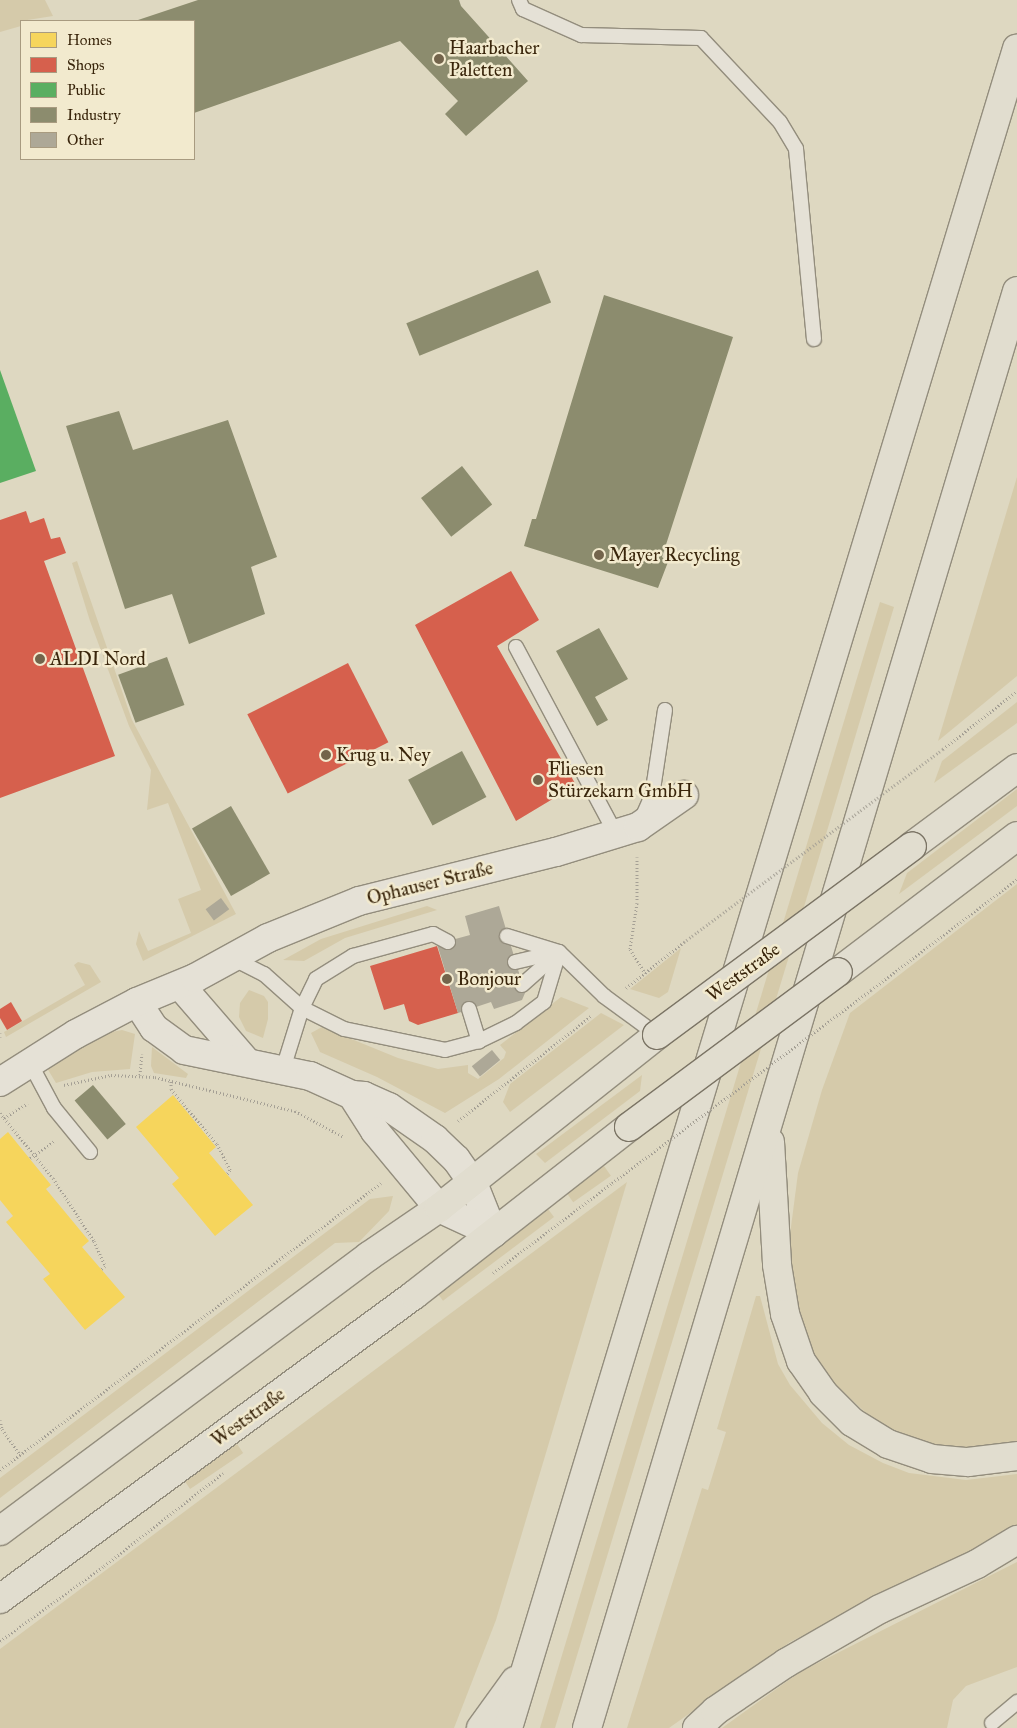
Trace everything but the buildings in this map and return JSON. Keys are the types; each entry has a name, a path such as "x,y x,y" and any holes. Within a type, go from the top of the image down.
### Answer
{"main road":[{"path":"508,1728 1017,48"},
{"path":"587,1728 1017,291"},
{"name":"Weststraße","path":"0,1531 369,1256 473,1183 657,1035 1017,768"},
{"name":"Weststraße","path":"0,1599 414,1295 629,1127 885,938 1017,836"},
{"path":"769,1123 777,1265 785,1314 801,1361 823,1393 852,1422 888,1444 932,1459 968,1462 1017,1456"},
{"path":"698,1728 715,1711 803,1653 880,1609 977,1564 1017,1540"},
{"path":"481,1728 528,1663"}],"street":[{"name":"Ophauser Straße","path":"0,1082 30,1062 137,1002 180,985 268,938 359,900 556,852 627,830 684,795"},
{"path":"180,985 245,1060"},
{"path":"137,1002 154,1028 184,1050 207,1056 245,1060 310,1076 352,1095 364,1096 388,1107 435,1139 456,1159 473,1183 493,1233"},
{"path":"352,1095 375,1132 439,1208 493,1233"}],"lane":[{"path":"519,0 523,9 581,35 701,38 780,122 796,149 814,339"},
{"path":"516,646 627,830 652,796 664,710"},
{"path":"283,1069 302,1008 316,979 353,956 433,934 448,942"},
{"path":"507,936 559,952 604,996 657,1035"},
{"path":"232,958 264,974 302,1008 344,1029 413,1046 445,1050 479,1041 516,1023 544,1002 559,952"},
{"path":"515,962 559,952"},
{"path":"522,985 559,952"},
{"path":"469,1008 479,1041"},
{"path":"30,1062 54,1108 90,1152"},
{"path":"992,1724 1017,1702"}],"path":[{"path":"627,987 1017,691"},
{"path":"627,830 637,904 630,949 645,973"},
{"path":"612,1183 1017,879"},
{"path":"450,1127 598,1010"},
{"path":"4,1118 46,1092 86,1078 111,1075 140,1075 295,1111 348,1140"},
{"path":"171,1081 171,1089 217,1144 230,1170 227,1174"},
{"path":"0,1113 53,1178 73,1212 94,1241 105,1266 101,1269"},
{"path":"30,1158 71,1129"},
{"path":"377,1177 379,1185"},
{"path":"0,1470 385,1180"},
{"path":"67,1215 73,1212"},
{"path":"0,1420 2,1429 20,1455"}],"shaded area":[{"path":"0,0 45,0 53,16 20,20 20,26 0,32"},
{"path":"1017,477 1017,676 938,741"},
{"path":"77,561 132,720 236,914 143,961 136,944 139,931 148,951 191,933 178,899 201,890 168,803 147,810 151,770 129,726 90,621 72,563"},
{"path":"880,602 894,607 830,821 555,1728 540,1728"},
{"path":"1017,702 1017,723 934,783 942,761"},
{"path":"1017,789 1017,806 899,894 907,873"},
{"path":"1017,884 1017,1442 992,1448 960,1449 908,1441 880,1426 824,1374 805,1341 794,1304 788,1250 798,1173 822,1090 850,1013"},
{"path":"427,906 437,910 345,938 304,961 283,960 321,939"},
{"path":"681,948 668,992 659,998 630,989"},
{"path":"78,962 90,965 101,982 6,1037 4,1032 85,985 74,965"},
{"path":"249,990 264,996 268,1002 268,1019 263,1038 246,1031 239,1017 240,1003"},
{"path":"561,997 589,1008 499,1079 445,1113 377,1077 320,1052 311,1033 322,1027 398,1058 438,1069 468,1065 468,1073 478,1079 504,1058 506,1052 500,1045"},
{"path":"601,1013 624,1025 510,1112 503,1102 510,1084"},
{"path":"122,1030 135,1034 130,1069 92,1072 56,1083 47,1068 107,1033"},
{"path":"152,1047 188,1074 186,1078 154,1073 151,1066"},
{"path":"642,1075 640,1091 545,1163 536,1154"},
{"path":"604,1166 611,1176 573,1202 566,1192"},
{"path":"627,1182 496,1620 454,1728 0,1728 0,1649"},
{"path":"393,1196 389,1211 359,1242 335,1243 0,1498 0,1478 370,1199"},
{"path":"548,1209 554,1217 443,1301 437,1293"},
{"path":"756,1296 760,1296 778,1364 790,1385 822,1423 849,1445 883,1463 909,1473 966,1480 1017,1474 1017,1525 987,1544 790,1642 669,1728 627,1728 702,1488 708,1490 726,1432 717,1429"},
{"path":"237,1444 243,1453 190,1489 184,1480"},
{"path":"1017,1562 1017,1667 966,1686 953,1700 947,1728 722,1728 800,1672"}],"place":[{"name":"Haarbacher Paletten","path":"439,59"},
{"name":"Mayer Recycling","path":"599,555"},
{"name":"ALDI Nord","path":"40,659"},
{"name":"Krug u. Ney","path":"326,755"},
{"name":"Fliesen Stürzekarn GmbH","path":"538,780"},
{"name":"Bonjour","path":"447,979"}]}
